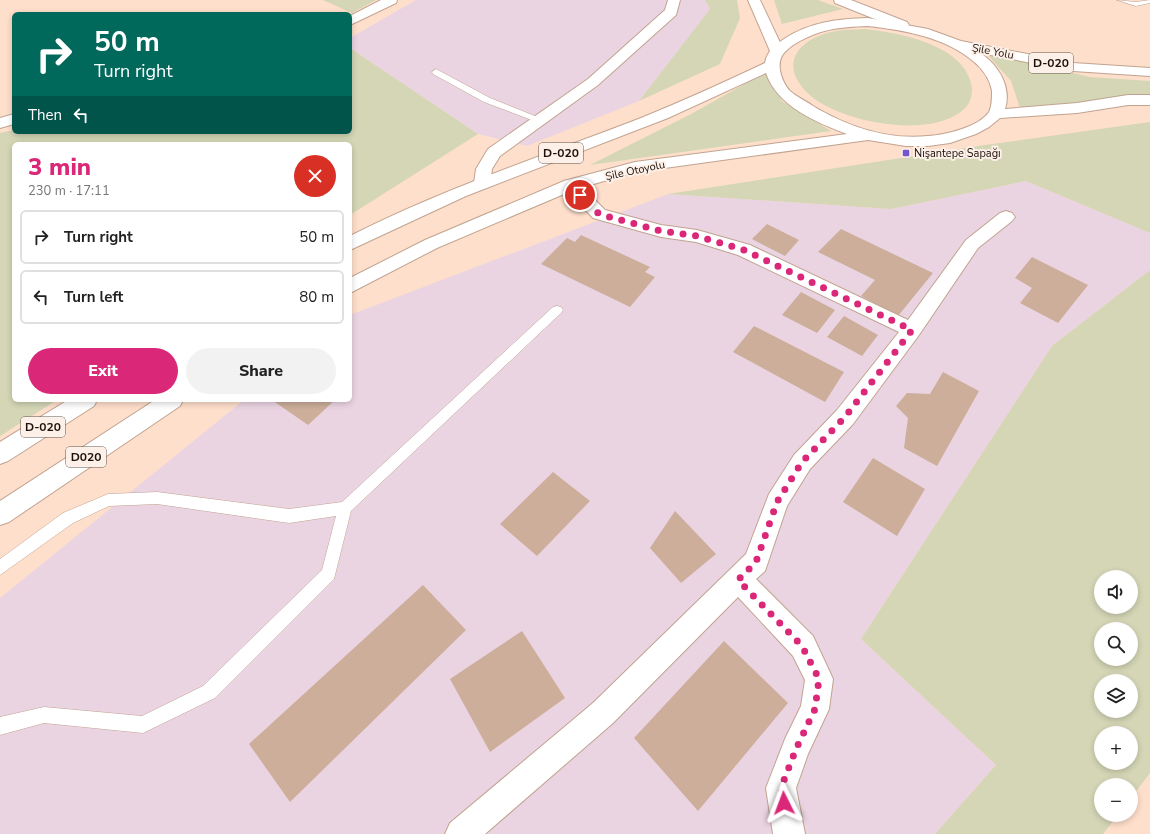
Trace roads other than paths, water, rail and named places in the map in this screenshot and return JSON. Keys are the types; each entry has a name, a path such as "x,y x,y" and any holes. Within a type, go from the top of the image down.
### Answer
{"main road":[{"path":"352,20 391,0"},
{"path":"482,183 484,169 494,153 594,82 640,38 670,12 674,0"},
{"path":"754,0 774,58 775,80 786,94 808,110 836,124 870,135 902,140 933,140 960,136 981,126 995,114 1001,97 996,79 981,61 954,44 932,34 902,26 840,0"},
{"path":"774,58 810,30 837,23 868,22 902,26"},
{"name":"Şile Yolu","path":"954,44 1073,67 1150,72"},
{"name":"D-020","path":"352,243 377,229 482,183 648,121 722,89 774,58"},
{"path":"995,114 1077,108 1128,100 1150,100"},
{"path":"0,123 12,120"},
{"name":"Şile Otoyolu","path":"352,285 431,244 570,185 635,167 870,135"},
{"path":"570,185 599,214 661,231 697,236 744,250 912,330"},
{"path":"461,834 603,713 756,562 777,502 802,462 845,417 912,330 972,244 1006,217"},
{"name":"D-020","path":"0,454 83,402"},
{"name":"D020","path":"0,514 169,402"},
{"path":"738,580 802,646 819,679 815,709 796,749 781,788 789,834"}],"lane":[{"path":"1122,0 1136,4 1150,12"},
{"path":"1136,4 1150,1"},
{"path":"436,72 473,94 509,111 540,120"},
{"path":"0,726 44,715 143,725 209,692 329,574 345,508 557,310"},
{"path":"0,568 68,518 108,500 157,498 289,516 345,508"}],"place":[{"name":"Nişantepe Sapağı","path":"906,153"}]}
